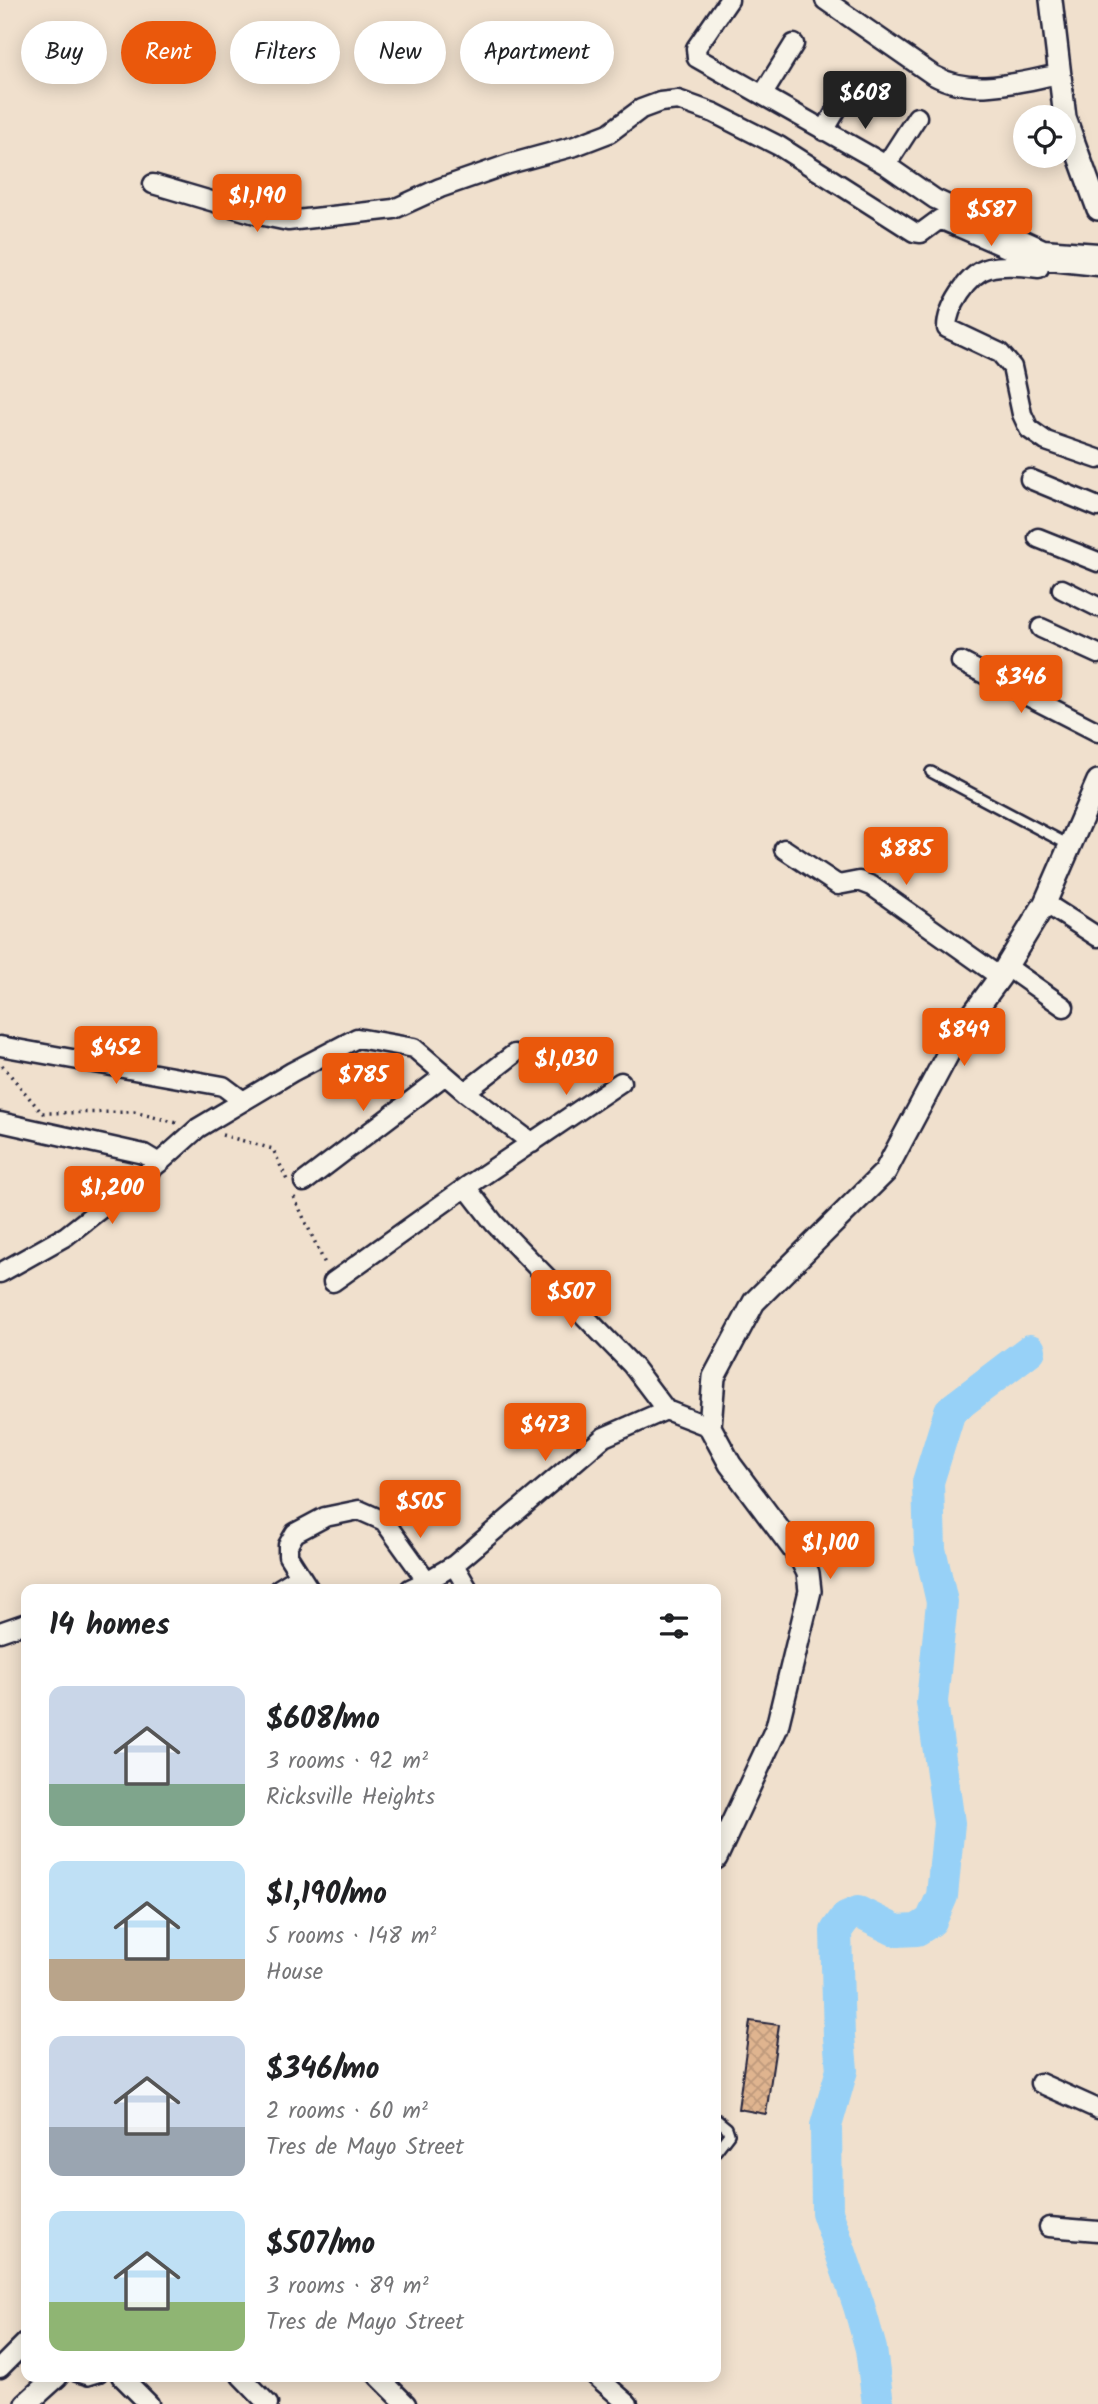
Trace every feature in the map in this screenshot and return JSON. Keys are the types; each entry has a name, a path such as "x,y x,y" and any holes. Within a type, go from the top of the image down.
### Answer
{"street":[{"path":"729,0 695,48 697,58 886,165 935,199 1043,250 1098,253"},
{"path":"825,0 946,82 975,88 1060,74"},
{"path":"1051,0 1065,118 1098,209"},
{"path":"763,94 794,44"},
{"path":"824,131 851,85"},
{"path":"153,184 288,221 394,208 440,188 509,164 575,146 609,133 642,109 660,102 678,100 714,113 779,146 914,232 921,233 940,219 1031,259 1098,266"},
{"path":"886,165 917,117"},
{"path":"1098,272 1027,267 988,268 979,272 957,296 947,318 947,328 1000,353 1012,367 1022,414 1029,429 1046,441 1098,459"},
{"path":"1031,479 1098,507"},
{"path":"1038,538 1098,562"},
{"path":"1062,589 1098,607"},
{"path":"1041,628 1098,654"},
{"path":"961,662 1098,732"},
{"path":"721,1847 777,1727 810,1591 808,1573 801,1559 730,1464 709,1427 714,1377 754,1302 885,1172 959,1033 1003,971 1045,903 1098,781"},
{"path":"784,849 838,884 859,881 872,886 1064,1007"},
{"path":"1045,903 1098,937"},
{"path":"0,1273 66,1236 159,1163 198,1128 357,1038 414,1048 465,1092 532,1143"},
{"path":"0,1046 223,1086 243,1101"},
{"path":"465,1092 514,1054"},
{"path":"304,1182 445,1075"},
{"path":"333,1282 466,1187 621,1082"},
{"path":"0,1122 144,1154 159,1163"},
{"path":"466,1187 494,1223 632,1365 666,1410 709,1427"},
{"path":"421,1584 454,1565 604,1437 666,1410"},
{"path":"305,1582 288,1556 288,1545 295,1532 325,1517 359,1510 384,1521 427,1581"},
{"path":"454,1565 465,1584"},
{"path":"0,1632 21,1625"},
{"path":"1040,2083 1098,2109"},
{"path":"1049,2227 1098,2231"},
{"path":"0,2368 21,2347"},
{"path":"34,2402 52,2382"},
{"path":"127,2382 149,2404"},
{"path":"247,2382 268,2404"},
{"path":"384,2382 406,2404"},
{"path":"603,2382 628,2404"}],"lane":[{"path":"931,772 1071,845"},
{"path":"721,2124 729,2134 721,2144"}],"building":[{"path":"750,2021 779,2025 766,2114 738,2109"}],"waterway":[{"path":"878,2404 871,2349 827,2212 826,2126 842,2070 836,1931 846,1917 858,1912 897,1931 917,1930 931,1921 942,1896 949,1823 932,1702 942,1602 930,1549 928,1482 950,1411 1030,1350"}]}
